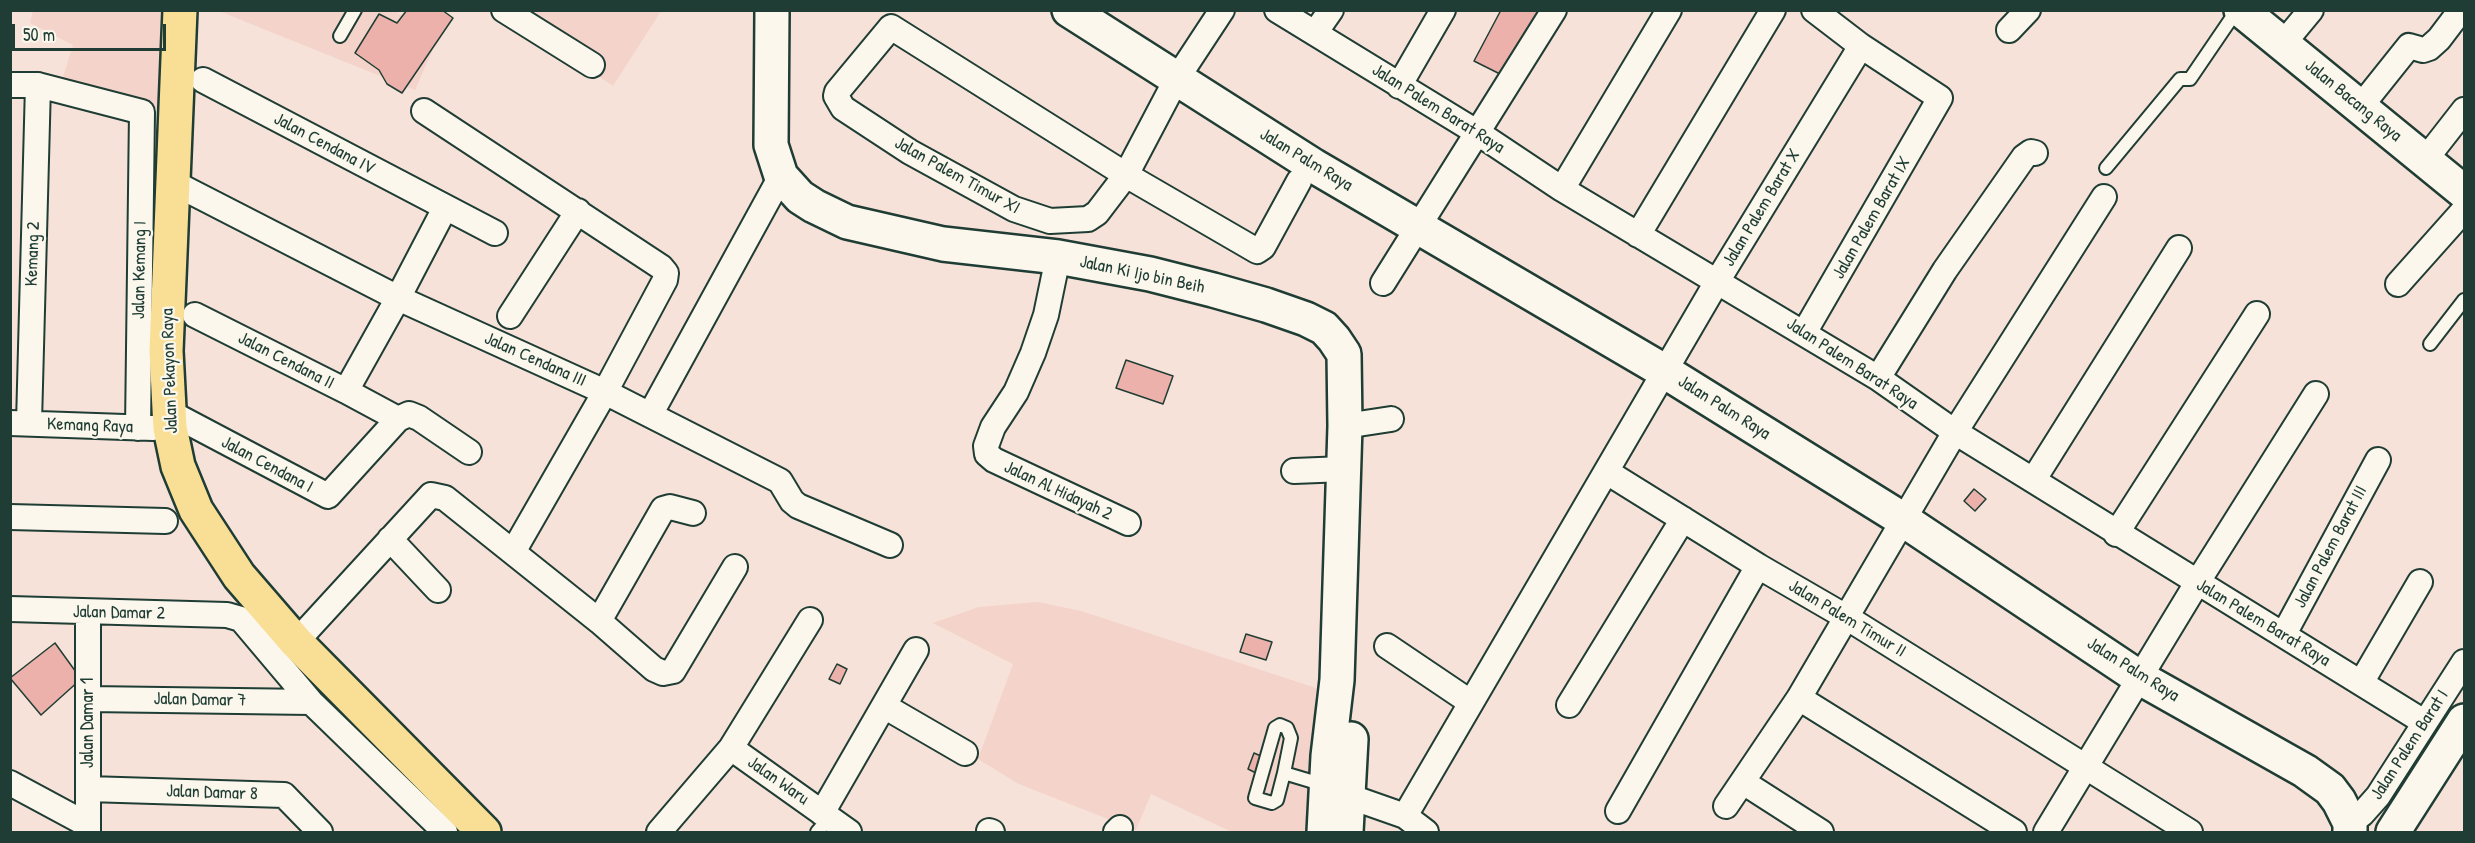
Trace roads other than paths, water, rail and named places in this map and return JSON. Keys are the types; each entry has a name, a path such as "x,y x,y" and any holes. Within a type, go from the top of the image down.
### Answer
{"main road":[{"name":"Jalan Pekayon Raya","path":"180,10 166,351 169,420 178,466 196,510 239,576 296,642 442,823 484,832"}],"street":[{"path":"504,10 592,65"},
{"name":"Jalan Ki Ijo bin Beih","path":"772,10 771,145 781,176 800,197 847,222 943,244 1058,257 1150,274 1245,299 1306,319 1324,328 1344,354 1345,426 1337,680 1347,702 1352,732 1324,832"},
{"name":"Jalan Palm Raya","path":"1069,10 1314,166 1664,371 1902,519 2140,678 2305,771 2330,789 2339,801 2350,828"},
{"name":"Jalan Palem Timur XI","path":"1126,175 891,27 837,92 836,96 843,108 910,152 1014,209 1050,221 1088,219 1097,213 1126,175 1176,80 1222,10"},
{"name":"Jalan Palem Barat Raya","path":"1276,10 1478,133 1562,189 1718,280 1878,378 1955,432 2034,479 2116,534 2284,634 2424,722"},
{"path":"1315,33 1331,10"},
{"path":"1399,86 1443,10"},
{"path":"1383,283 1554,10"},
{"path":"1562,189 1669,10"},
{"path":"1638,235 1773,10"},
{"path":"1814,10 1861,46"},
{"path":"2009,30 2028,10"},
{"name":"Jalan Bacang Raya","path":"2239,10 2361,106 2464,192"},
{"path":"2282,45 2311,10"},
{"path":"2361,106 2409,46 2425,50 2429,48 2462,10"},
{"name":"Jalan Palem Barat IX","path":"1804,333 1940,102 1937,94 1861,46"},
{"name":"Jalan Palem Barat X","path":"1405,816 1664,371 1861,46"},
{"name":"Jalan Cendana IV","path":"203,80 495,233"},
{"path":"10,85 38,85"},
{"name":"Jalan Kemang I","path":"38,85 142,112 138,428"},
{"name":"Kemang 2","path":"20,423 38,85"},
{"path":"2425,160 2464,110"},
{"path":"424,111 578,210 661,267 666,273 665,280 604,392 513,552"},
{"path":"1878,378 1945,270 2021,161 2027,154 2035,153"},
{"path":"1126,175 1257,251 1263,247 1299,181"},
{"path":"650,415 781,176"},
{"name":"Jalan Cendana III","path":"172,182 398,298 650,415 780,481 792,501 798,506 890,545"},
{"path":"1726,806 1799,699 1902,519 2104,197"},
{"path":"398,298 445,208"},
{"path":"510,316 578,210"},
{"path":"2398,284 2464,210"},
{"path":"2034,479 2179,248"},
{"name":"Jalan Al Hidayah 2","path":"1058,257 1046,315 1033,353 1016,392 993,427 986,446 987,454 994,460 1128,523"},
{"name":"Jalan Cendana II","path":"195,315 346,391 398,298"},
{"path":"2116,534 2257,314"},
{"path":"346,391 398,419 409,414 419,418 470,452"},
{"path":"2046,832 2316,394"},
{"name":"Jalan Cendana I","path":"169,420 328,496 398,419"},
{"path":"1345,426 1391,419"},
{"name":"Kemang Raya","path":"20,423 138,428 169,420"},
{"name":"Jalan Palem Barat III","path":"2284,634 2378,460"},
{"path":"1294,471 1344,469"},
{"name":"Jalan Palem Timur II","path":"1607,472 1758,566 1846,617 2190,832"},
{"path":"296,642 431,495 445,498 599,621 654,669 663,673 673,671 735,567"},
{"path":"599,621 663,509 670,507 693,513"},
{"path":"10,517 165,521"},
{"path":"1569,705 1683,519"},
{"path":"390,539 438,590"},
{"path":"1617,811 1758,566"},
{"path":"2361,683 2420,582"},
{"name":"Jalan Damar 2","path":"10,609 227,615 241,619 311,702"},
{"name":"Jalan Damar 1","path":"88,612 88,829"},
{"path":"731,748 810,620"},
{"path":"1387,646 1470,702"},
{"name":"Jalan Waru","path":"659,832 731,748 823,821 916,650"},
{"name":"Jalan Palem Barat I","path":"2350,828 2378,796 2464,662"},
{"name":"Jalan Damar 7","path":"89,699 311,702"},
{"path":"1799,699 2014,832"},
{"path":"311,702 442,823"},
{"path":"884,706 965,753"},
{"path":"2394,831 2460,738"},
{"path":"1743,782 1821,832"},
{"path":"10,783 88,829"},
{"name":"Jalan Damar 8","path":"88,789 284,795 320,832"},
{"path":"1337,791 1405,816 1426,832"},
{"name":"Jalan Ki Ijo bin Beih","path":"1337,791 1346,832"},
{"path":"823,821 849,832"}],"lane":[{"path":"340,36 354,10"},
{"path":"2106,168 2180,79 2190,79 2239,10"},
{"path":"2430,344 2464,300"},
{"path":"1280,725 1287,728 1291,738 1284,773 1276,800 1272,803 1255,798 1275,728 1280,725"},
{"path":"1284,773 1337,791"}]}
